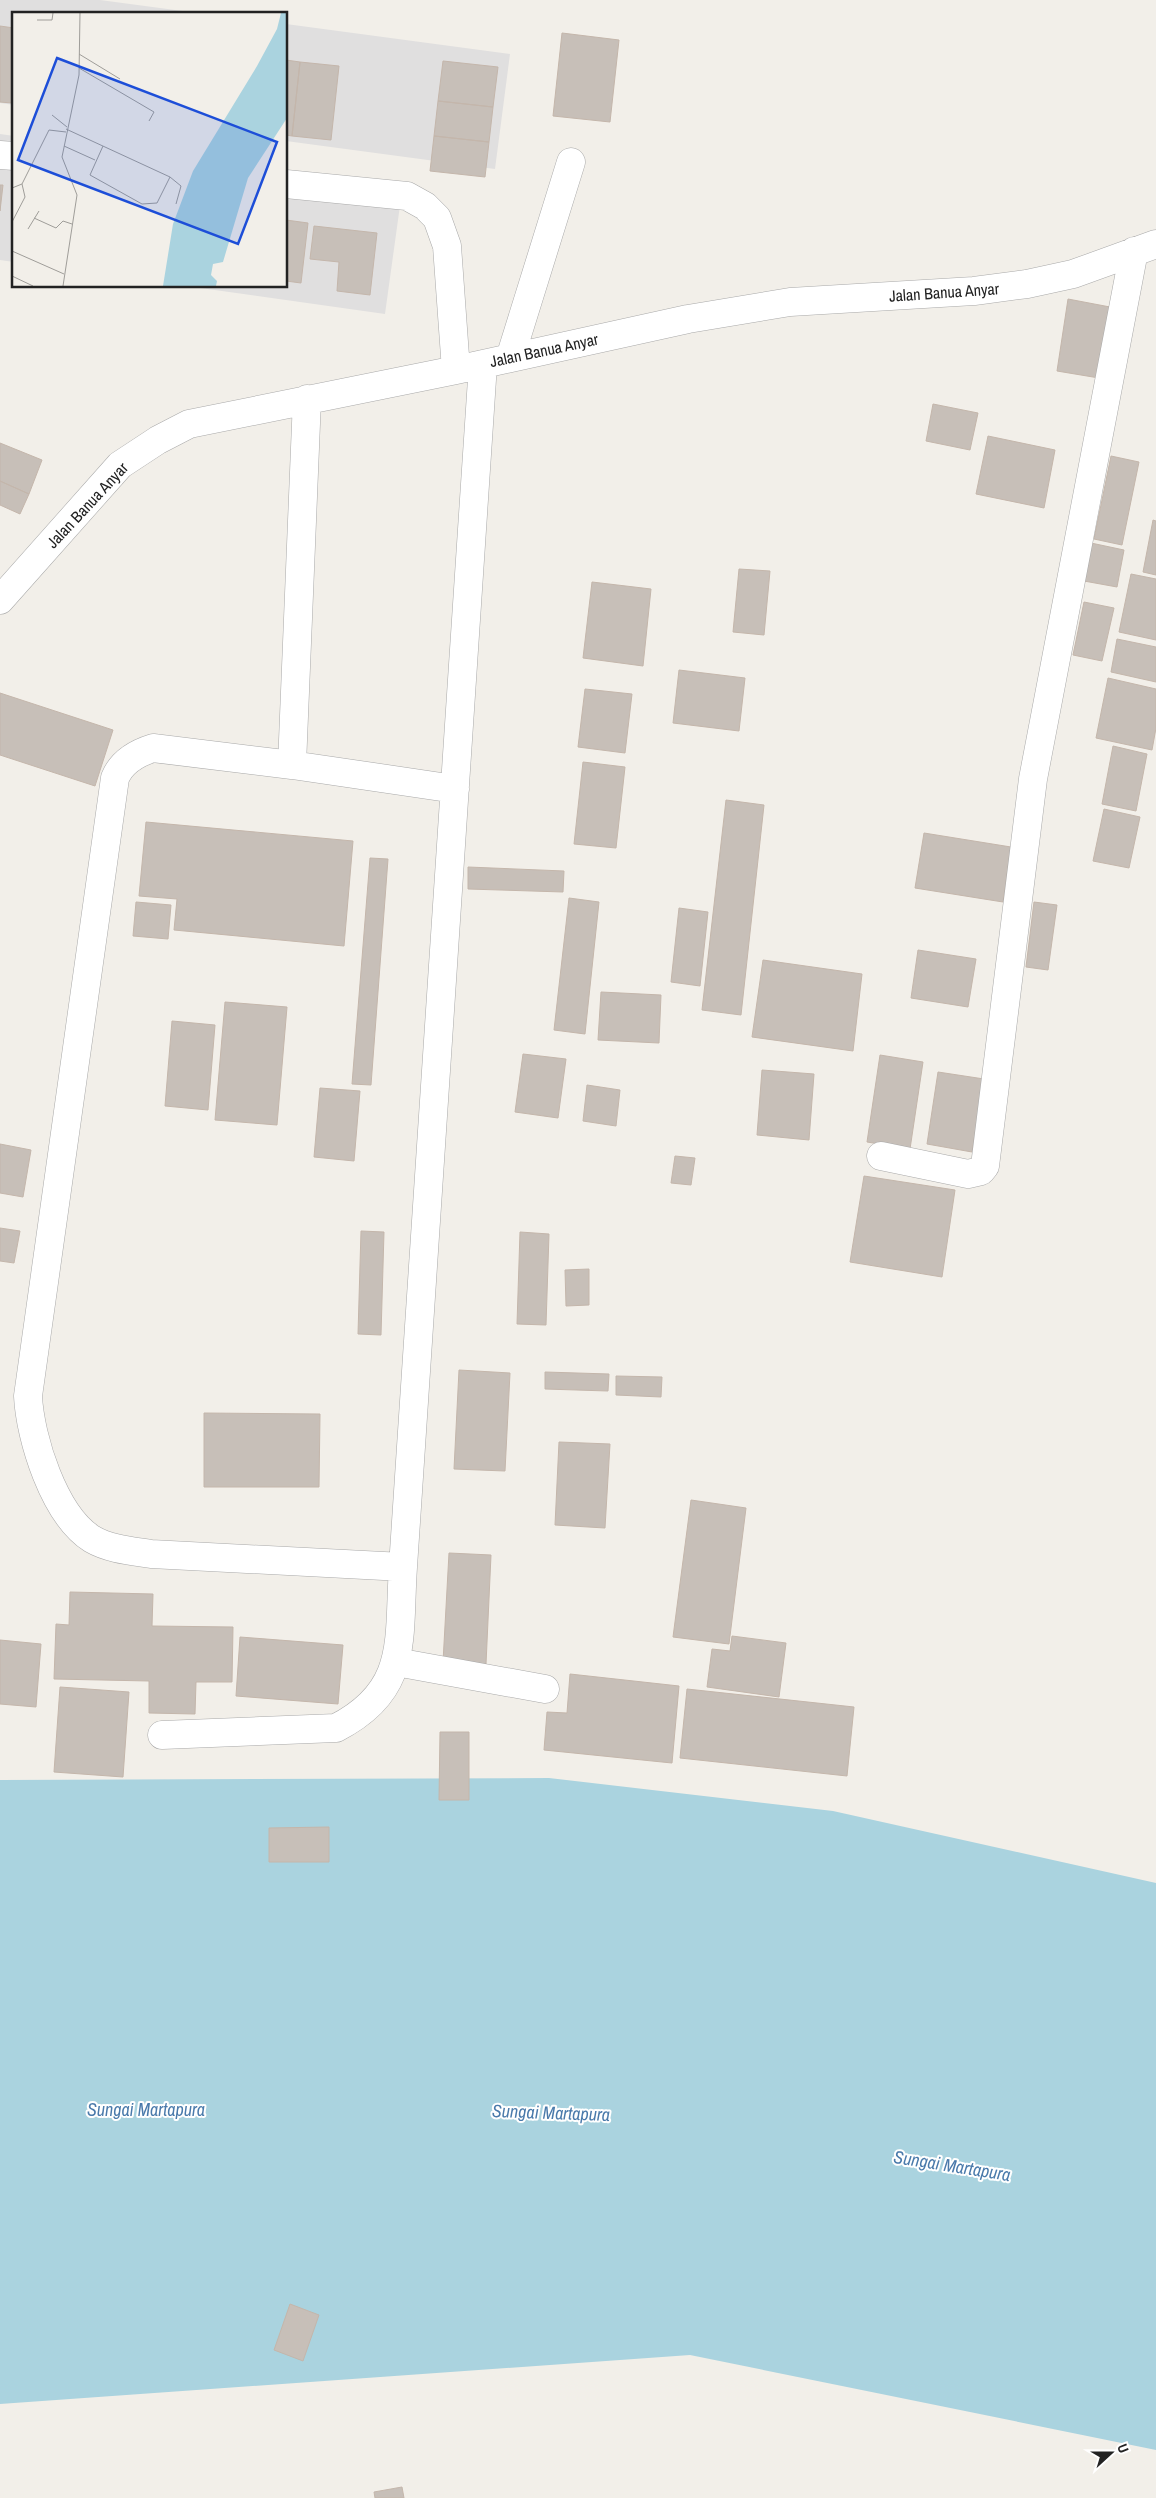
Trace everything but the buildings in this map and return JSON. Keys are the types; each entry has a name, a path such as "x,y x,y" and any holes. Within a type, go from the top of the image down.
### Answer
{"street":[{"path":"510,358 571,162"},
{"path":"288,184 407,196 425,206 437,218 447,246 456,370"},
{"path":"882,1156 968,1174 982,1171 985,1166 1033,779 1145,248"},
{"name":"Jalan Banua Anyar","path":"0,600 120,465 158,440 189,424 456,370 688,319 790,302 974,291 1027,284 1073,274 1145,248"},
{"path":"162,1735 336,1728 357,1717 374,1703 387,1686 396,1662 483,364"},
{"path":"292,765 307,399"},
{"path":"403,1567 151,1554 113,1547 94,1540 79,1530 61,1505 38,1453 29,1413 30,1368 114,787 119,769 137,753 153,748 292,765 455,789"},
{"path":"396,1662 545,1689"}],"shaded area":[{"path":"0,0 100,0 190,12 12,12 12,105 0,103"},
{"path":"288,24 510,54 495,169 288,141"},
{"path":"0,134 12,136 12,262 0,260"},
{"path":"288,175 402,191 385,314 200,288 288,288"}],"water":[{"name":"Sungai Martapura","path":"549,1778 833,1811 1156,1883 1156,2450 690,2355 0,2404 0,1780"}]}
